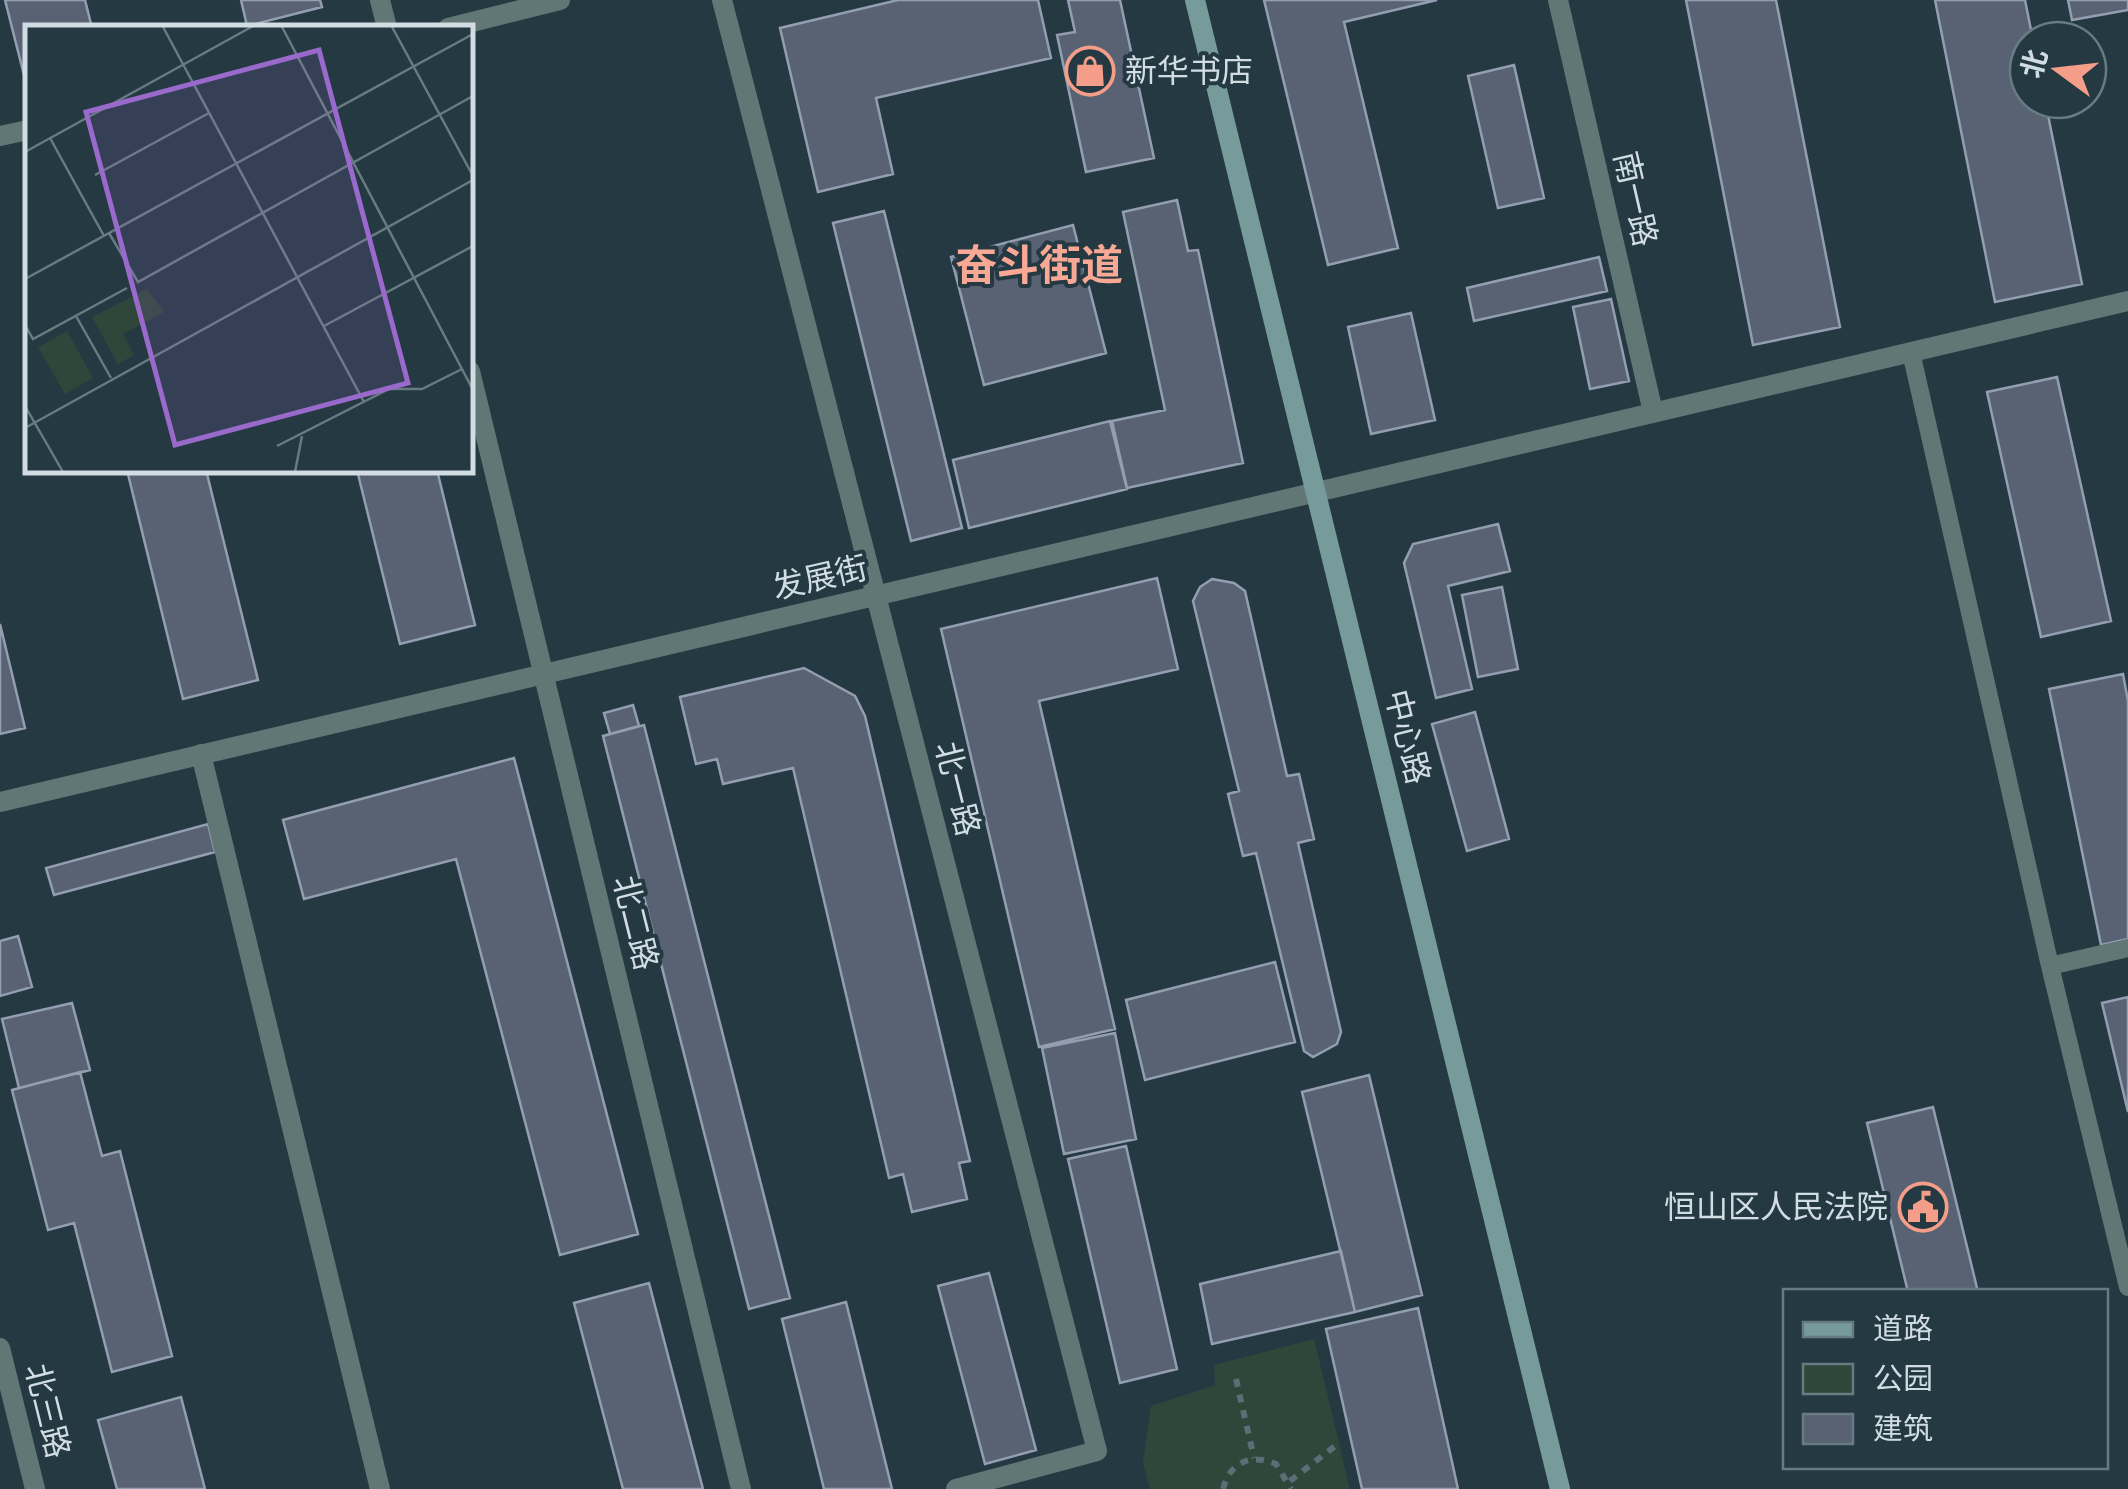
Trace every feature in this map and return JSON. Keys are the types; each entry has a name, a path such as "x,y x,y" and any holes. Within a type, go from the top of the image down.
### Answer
{"street":[{"path":"380,0 386,25"},
{"path":"460,25 560,0"},
{"name":"北一路","path":"722,0 1097,1451 956,1489"},
{"name":"中心路","path":"1196,0 1560,1489"},
{"name":"南一路","path":"1558,0 1653,412"},
{"path":"0,136 25,131"},
{"name":"发展街","path":"0,802 2128,301"},
{"name":"北二路","path":"472,379 742,1489"},
{"path":"201,754 380,1489"},
{"name":"北三路","path":"0,1348 35,1489"}],"lane":[{"path":"1911,352 2050,966 2128,1286"},
{"path":"2050,966 2128,948"}],"path":[{"path":"1236,1379 1254,1458"},
{"path":"1223,1489 1233,1468 1254,1458 1276,1464 1291,1485 1339,1443"}],"green space":[{"path":"1314,1339 1350,1489 1150,1489 1143,1463 1151,1406 1215,1385 1214,1365"}],"building":[{"path":"5,0 85,0 91,25 25,25 25,79"},
{"path":"241,0 320,0 322,7 247,25"},
{"path":"898,0 1038,0 1051,58 876,98 893,174 818,192 780,28"},
{"path":"1068,0 1120,0 1154,158 1086,172 1057,35 1075,32"},
{"path":"1264,0 1437,0 1344,22 1398,248 1328,265"},
{"path":"1686,0 1776,0 1840,327 1753,345"},
{"path":"1935,0 2025,0 2029,20 2008,20 2008,120 2049,120 2082,284 1995,302"},
{"path":"2068,0 2128,0 2128,10 2072,20"},
{"path":"1514,65 1544,198 1498,208 1468,76"},
{"path":"1177,200 1188,251 1198,250 1243,463 1127,488 1112,421 1165,410 1123,212"},
{"path":"884,211 962,528 911,541 833,223"},
{"path":"1073,225 1106,353 984,385 951,257"},
{"path":"1599,257 1607,291 1474,321 1467,288"},
{"path":"1611,299 1629,381 1590,389 1573,307"},
{"path":"1411,313 1435,420 1371,434 1348,327"},
{"path":"2057,377 2111,621 2041,637 1987,392"},
{"path":"1110,421 1127,489 969,528 953,460"},
{"path":"127,472 206,472 258,680 183,699"},
{"path":"357,472 437,472 475,625 400,644"},
{"path":"1498,524 1510,571 1448,586 1472,689 1436,698 1404,563 1413,544"},
{"path":"1157,578 1178,669 1039,701 1115,1029 1039,1047 941,629"},
{"path":"1212,579 1234,583 1245,591 1287,776 1299,774 1314,839 1298,843 1341,1032 1337,1044 1313,1057 1304,1051 1256,853 1243,856 1228,794 1239,791 1193,601 1200,587"},
{"path":"1502,587 1518,669 1478,677 1462,595"},
{"path":"0,624 25,728 0,734"},
{"path":"804,668 855,696 865,716 970,1161 959,1163 967,1199 912,1212 903,1174 889,1178 793,768 723,784 717,759 696,764 680,697"},
{"path":"2123,674 2128,701 2128,939 2101,945 2049,689"},
{"path":"633,705 639,726 610,734 604,713"},
{"path":"1475,712 1509,839 1467,851 1432,724"},
{"path":"644,725 790,1298 749,1309 603,736"},
{"path":"514,758 638,1234 560,1255 456,859 304,899 283,820"},
{"path":"208,824 215,852 54,895 46,868"},
{"path":"18,936 32,987 0,996 0,941"},
{"path":"1275,962 1295,1042 1145,1080 1126,1000"},
{"path":"2128,997 2128,1112 2102,1003"},
{"path":"72,1003 90,1070 19,1088 2,1019"},
{"path":"1115,1033 1136,1139 1064,1154 1042,1048"},
{"path":"80,1072 102,1156 120,1151 172,1356 112,1372 74,1223 48,1230 12,1090"},
{"path":"1369,1075 1422,1295 1355,1312 1302,1092"},
{"name":"恒山区人民法院","path":"1933,1107 1977,1289 1907,1289 1867,1123"},
{"path":"1126,1146 1177,1369 1120,1383 1068,1159"},
{"path":"1341,1251 1355,1312 1212,1344 1200,1284"},
{"path":"989,1273 1036,1450 985,1464 938,1286"},
{"path":"649,1283 703,1489 623,1489 574,1303"},
{"path":"846,1302 892,1489 824,1489 782,1319"},
{"path":"1418,1308 1458,1489 1362,1489 1326,1329"},
{"path":"181,1397 205,1489 117,1489 98,1420"}],"place":[{"name":"新华书店","path":"1090,71"},
{"name":"恒山区人民法院","path":"1923,1207"}],"district":[{"name":"奋斗街道","path":"1039,266"}]}
